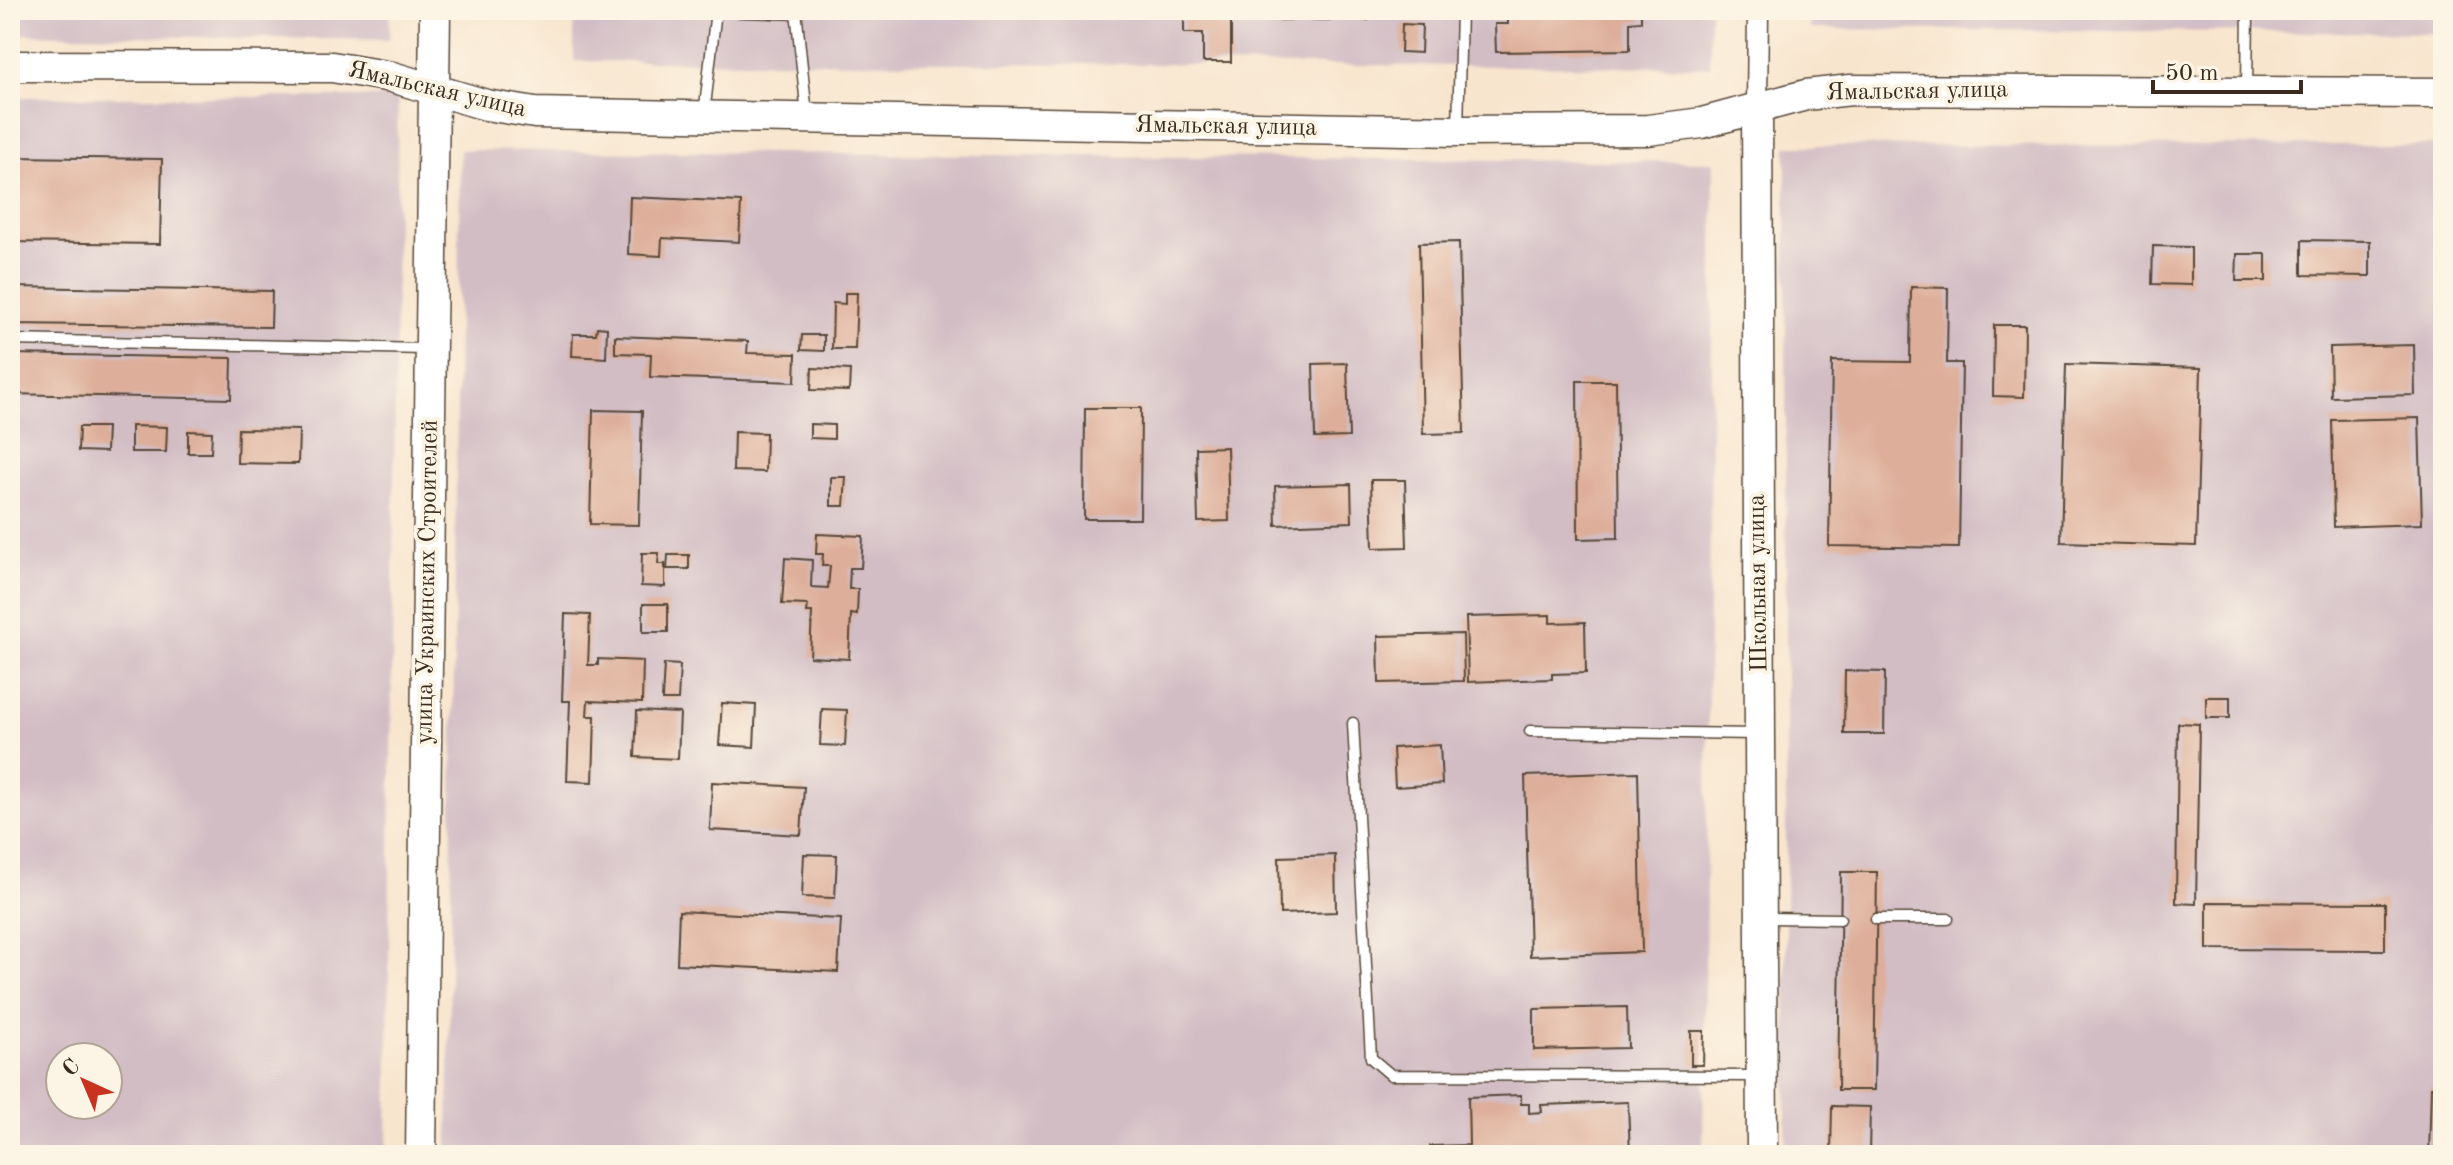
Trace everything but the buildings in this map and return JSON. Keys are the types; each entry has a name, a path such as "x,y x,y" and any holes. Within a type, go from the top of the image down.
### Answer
{"street":[{"name":"улица Украинских Строителей","path":"421,1155 435,10"},
{"name":"Школьная улица","path":"1758,10 1762,1155"},
{"name":"Ямальская улица","path":"10,66 332,67 382,74 511,111 1458,131 1661,129 1702,123 1806,95 1851,90 2443,93"}],"lane":[{"path":"703,117 716,10 796,12 807,119"},
{"path":"1458,131 1461,10"},
{"path":"2247,91 2248,10"},
{"path":"10,340 424,349"},
{"path":"1353,723 1371,1058 1391,1075 1764,1076"},
{"path":"1530,731 1760,735"},
{"path":"1762,918 1840,919"},
{"path":"1876,919 1948,919"}],"shaded area":[{"path":"10,10 390,10 389,40 10,34"},
{"path":"574,10 1710,10 1710,67 574,61"},
{"path":"1810,10 2443,10 2443,33 1810,29"},
{"path":"10,97 398,97 387,1155 10,1155"},
{"path":"2443,145 2443,1155 1786,1155 1786,146"},
{"path":"460,150 1714,162 1703,1155 448,1155"}]}
